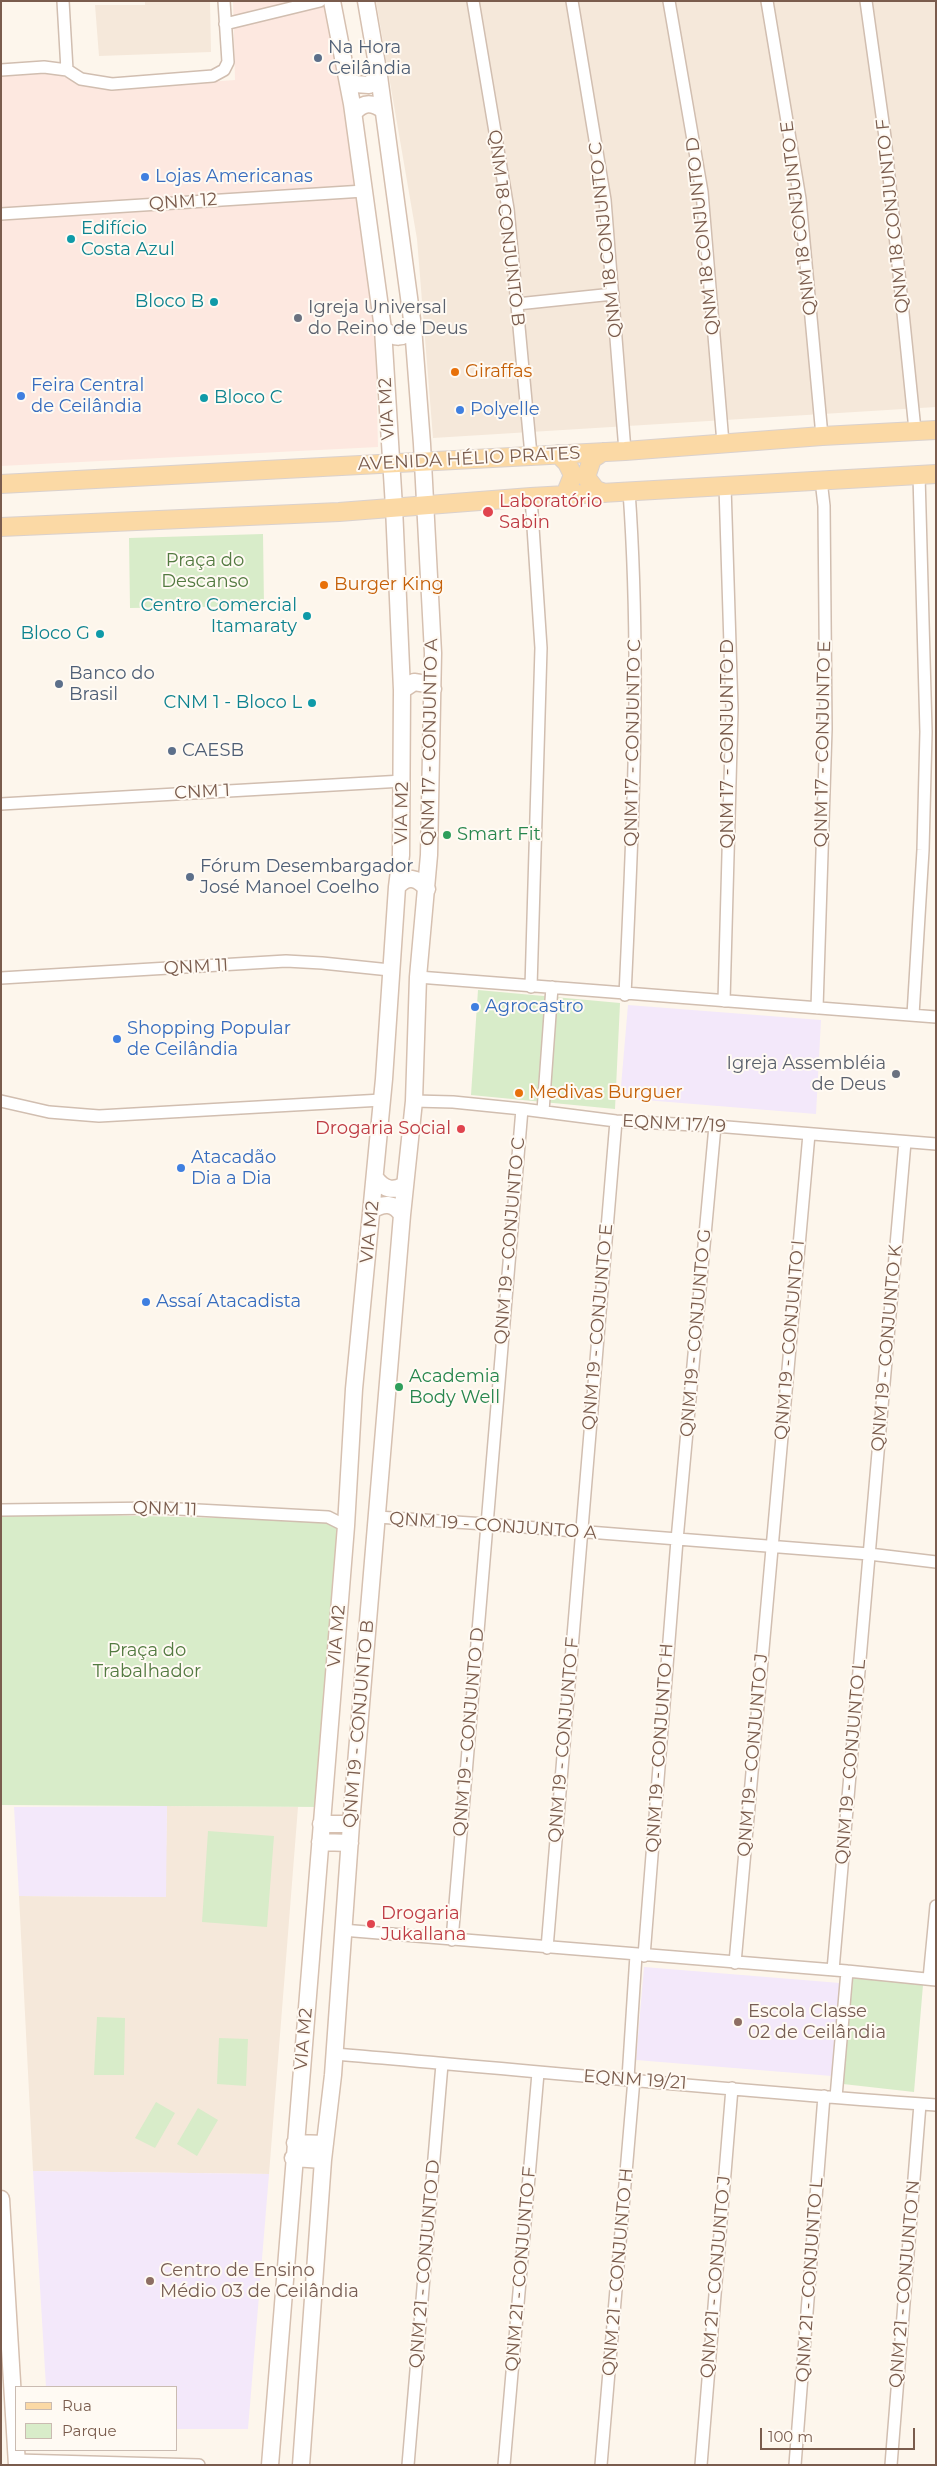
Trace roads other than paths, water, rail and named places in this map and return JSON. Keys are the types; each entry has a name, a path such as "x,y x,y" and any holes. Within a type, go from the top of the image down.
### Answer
{"main road":[{"name":"VIA M2","path":"270,2465 346,1526 354,1390 376,1179 390,970 401,856 402,690 394,507 383,330 349,80 332,1"},
{"path":"366,1 379,76 413,327 425,505"},
{"path":"349,80 355,84 369,85 379,76"},
{"path":"354,113 365,104 370,103 383,110"},
{"path":"383,330 395,338 400,338 406,336 413,327"},
{"name":"AVENIDA HÉLIO PRATES","path":"1,484 626,451 822,436 936,430"},
{"path":"603,452 592,459 586,477 596,490 605,493"},
{"path":"558,454 567,462 573,475 565,495"},
{"path":"1,527 263,516 531,497 927,474"},
{"name":"QNM 17 - CONJUNTO A","path":"418,977 429,854 433,688 425,505"},
{"path":"402,690 414,682 427,684 433,688"},
{"path":"401,856 407,861 422,863 429,854"},
{"path":"397,887 402,881 410,878 416,880 427,889"},
{"path":"414,1101 418,977"},
{"name":"QNM 19 - CONJUNTO A","path":"377,1518 404,1185 414,1101"},
{"path":"376,1179 381,1186 387,1188 398,1189 404,1185"},
{"path":"372,1210 383,1205 389,1205 394,1206 402,1214"},
{"name":"QNM 19 - CONJUNTO B","path":"342,1930 377,1518"},
{"path":"322,1824 351,1824"},
{"path":"320,1842 350,1843"},
{"name":"VIA M2","path":"300,2465 324,2152 335,2054 342,1930"},
{"path":"294,2150 324,2152"},
{"path":"1,2199 15,2432"}],"street":[{"path":"63,1 67,70"},
{"path":"1,70 44,67 67,70 81,79 112,84 212,76 224,70 228,62 224,1"},
{"path":"225,24 320,1"},
{"name":"QNM 18 CONJUNTO B","path":"473,1 508,209 532,455"},
{"name":"QNM 18 CONJUNTO C","path":"572,1 605,200 626,451"},
{"name":"QNM 18 CONJUNTO D","path":"669,1 702,192 724,443"},
{"name":"QNM 18 CONJUNTO E","path":"768,1 800,198 822,436"},
{"name":"QNM 18 CONJUNTO F","path":"866,1 885,137 915,430"},
{"name":"QNM 12","path":"1,214 364,191"},
{"path":"517,304 613,294"},
{"path":"913,1015 923,850 926,732 927,474"},
{"name":"QNM 17 - CONJUNTO E","path":"818,1008 826,729 824,506 822,480"},
{"name":"QNM 17 - CONJUNTO D","path":"724,1001 732,709 725,486"},
{"name":"QNM 17 - CONJUNTO C","path":"625,995 635,774 635,645 629,491"},
{"path":"531,497 541,648 531,987"},
{"name":"CNM 1","path":"1,804 402,781"},
{"name":"QNM 11","path":"1,978 286,962 322,962 390,970"},
{"path":"418,977 531,987 552,987 625,995 936,1017"},
{"path":"543,1111 552,987"},
{"path":"1,1101 49,1112 99,1116 382,1100"},
{"name":"EQNM 17/19","path":"414,1101 454,1102 616,1121 714,1126 936,1144"},
{"name":"QNM 19 - CONJUNTO C","path":"486,1524 522,1109"},
{"name":"QNM 19 - CONJUNTO E","path":"581,1532 616,1121"},
{"name":"QNM 19 - CONJUNTO G","path":"677,1540 714,1126"},
{"name":"QNM 19 - CONJUNTO I","path":"772,1547 808,1134"},
{"name":"QNM 19 - CONJUNTO K","path":"869,1554 905,1142"},
{"path":"328,1517 347,1505"},
{"name":"QNM 11","path":"1,1510 160,1508 328,1517 346,1526"},
{"name":"QNM 19 - CONJUNTO A","path":"377,1518 486,1524 869,1554 936,1562"},
{"name":"QNM 19 - CONJUNTO D","path":"452,1940 486,1524"},
{"name":"QNM 19 - CONJUNTO F","path":"547,1948 581,1532"},
{"name":"QNM 19 - CONJUNTO H","path":"631,2079 640,1955 677,1540"},
{"name":"QNM 19 - CONJUNTO J","path":"735,1963 772,1547"},
{"name":"QNM 19 - CONJUNTO L","path":"833,1970 869,1554"},
{"path":"342,1930 847,1971 933,1980 936,1906"},
{"path":"836,2097 847,1971"},
{"name":"EQNM 19/21","path":"335,2054 538,2073 936,2105"},
{"name":"QNM 21 - CONJUNTO D","path":"408,2465 442,2064"},
{"name":"QNM 21 - CONJUNTO F","path":"504,2465 538,2073"},
{"name":"QNM 21 - CONJUNTO H","path":"602,2465 631,2079"},
{"name":"QNM 21 - CONJUNTO J","path":"700,2465 732,2088"},
{"name":"QNM 21 - CONJUNTO L","path":"795,2465 824,2096"},
{"name":"QNM 21 - CONJUNTO N","path":"891,2465 920,2104"},
{"path":"17,2463 200,2465"}],"place":[{"name":"Na Hora Ceilândia","path":"318,58"},
{"name":"Lojas Americanas","path":"145,177"},
{"name":"Edifício Costa Azul","path":"71,239"},
{"name":"Bloco B","path":"214,302"},
{"name":"Igreja Universal do Reino de Deus","path":"298,318"},
{"name":"Giraffas","path":"455,372"},
{"name":"Feira Central de Ceilândia","path":"21,396"},
{"name":"Bloco C","path":"204,398"},
{"name":"Polyelle","path":"460,410"},
{"name":"Laboratório Sabin","path":"488,512"},
{"name":"Burger King","path":"324,585"},
{"name":"Centro Comercial Itamaraty","path":"307,616"},
{"name":"Bloco G","path":"100,634"},
{"name":"Banco do Brasil","path":"59,684"},
{"name":"CNM 1 - Bloco L","path":"312,703"},
{"name":"CAESB","path":"172,751"},
{"name":"Smart Fit","path":"447,835"},
{"name":"Fórum Desembargador José Manoel Coelho","path":"190,877"},
{"name":"Agrocastro","path":"475,1007"},
{"name":"Shopping Popular de Ceilândia","path":"117,1039"},
{"name":"Igreja Assembléia de Deus","path":"896,1074"},
{"name":"Medivas Burguer","path":"519,1093"},
{"name":"Drogaria Social","path":"461,1129"},
{"name":"Atacadão Dia a Dia","path":"181,1168"},
{"name":"Assaí Atacadista","path":"146,1302"},
{"name":"Academia Body Well","path":"399,1387"},
{"name":"Drogaria Jukallana","path":"371,1924"},
{"name":"Escola Classe 02 de Ceilândia","path":"738,2022"},
{"name":"Centro de Ensino Médio 03 de Ceilândia","path":"150,2281"}],"park label":[{"name":"Praça do Descanso","path":"205,571"},
{"name":"Praça do Trabalhador","path":"147,1661"}]}
